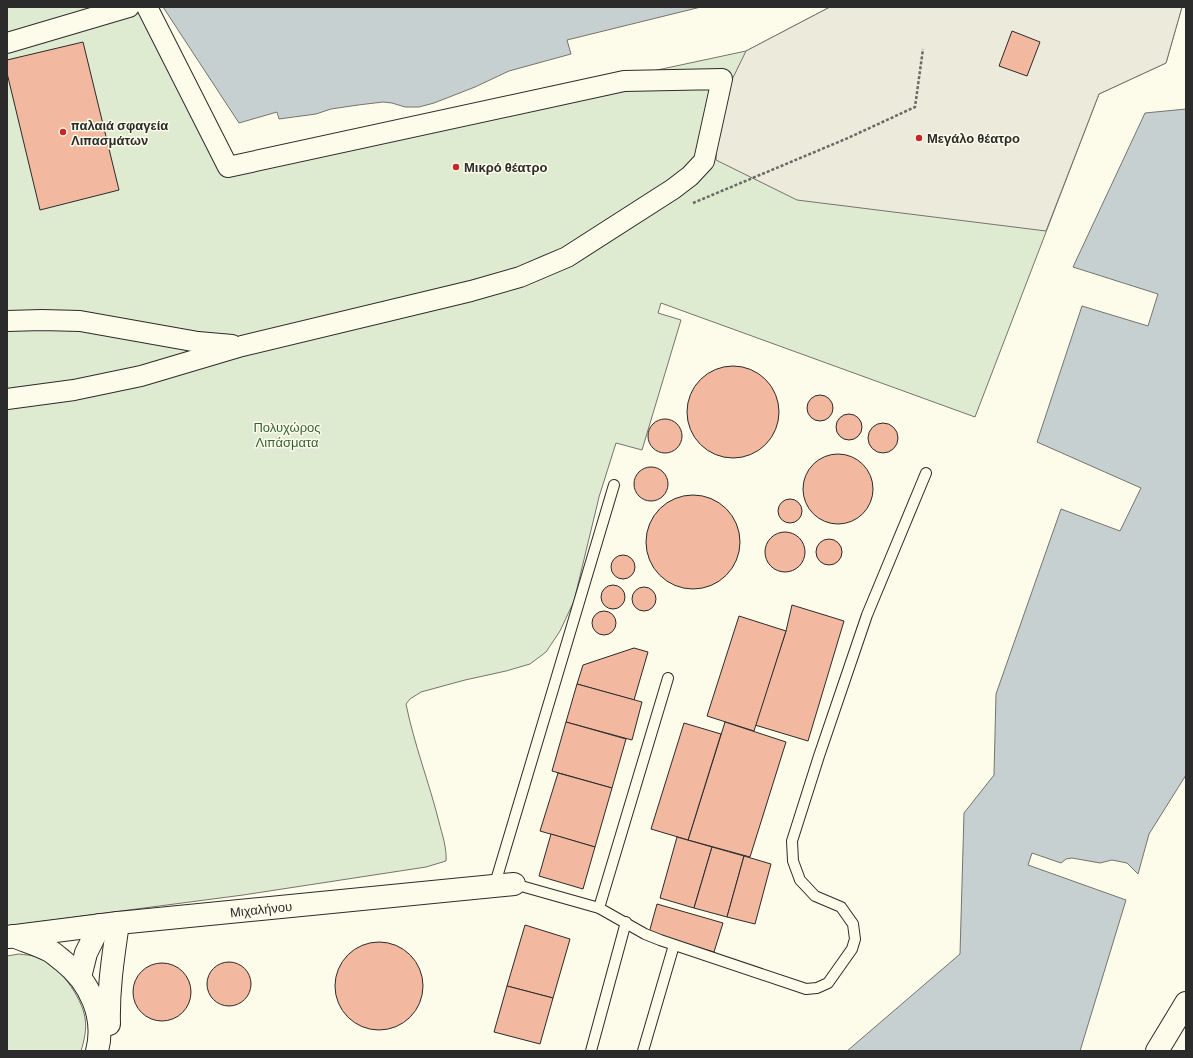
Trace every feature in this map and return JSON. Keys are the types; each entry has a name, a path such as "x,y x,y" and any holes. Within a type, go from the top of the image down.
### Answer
{"street":[{"path":"7,44 129,7"},
{"path":"7,399 74,390 141,376 242,346 471,291 520,277 567,258 673,189 690,176 704,161 722,79 624,81 228,167 147,7"},
{"path":"7,321 80,321 198,342 242,346"},
{"name":"Μιχαλήνου","path":"10,937 109,924 504,885"},
{"path":"80,977 86,954 109,924"},
{"path":"109,924 111,968 108,997 109,1037 112,1051"},
{"path":"10,937 51,951 80,977 96,1004 100,1029 97,1051"},
{"path":"1157,1051 1186,1003"}],"lane":[{"path":"614,485 504,885 599,908 645,934 806,989 817,988 828,983 852,949 855,939 853,924 841,907 815,896 800,880 793,861 792,841 866,615 926,473"},
{"path":"599,908 668,678"},
{"path":"591,1051 626,922"},
{"path":"643,1051 674,945"}],"green space":[{"name":"Πολυχώρος Λιπάσματα","path":"7,7 145,7 232,161 746,51 830,7 1182,7 1166,63 1099,94 975,417 661,303 658,313 681,320 642,450 616,443 599,497 574,601 560,631 546,652 530,664 421,692 410,699 406,704 413,734 443,836 446,861 426,867 243,895 7,926"},
{"path":"19,954 36,956 46,961 61,974 74,991 83,1010 86,1022 85,1035 81,1051 7,1051 7,956"}],"shaded area":[{"path":"163,7 701,7 567,40 571,54 509,71 475,87 434,103 419,107 405,107 383,102 331,109 316,114 279,119 277,112 239,123"},
{"path":"830,7 1182,7 1166,63 1099,94 1046,231 797,200 716,160 718,115 725,94 746,51"},
{"path":"1186,109 1186,775 1149,834 1138,874 1127,863 1112,860 1100,863 1072,858 1066,859 1061,863 1032,853 1028,865 1126,900 1080,1051 847,1051 960,954 964,813 994,775 996,694 1061,509 1120,531 1141,488 1037,442 1082,306 1148,326 1158,294 1073,267 1145,113"}],"building":[{"path":"1012,31 1040,42 1027,76 999,66"},
{"name":"παλαιά σφαγεία Λιπασμάτων","path":"83,42 119,190 40,210 7,73 7,60"},
{"path":"733,366 751,370 765,380 775,394 779,412 775,430 765,444 751,454 733,458 715,454 701,444 691,430 687,412 691,394 701,380 715,370"},
{"path":"820,395 829,399 833,408 829,417 820,421 811,417 807,408 811,399"},
{"path":"849,414 858,418 862,427 858,436 849,440 840,436 836,427 840,418"},
{"path":"665,419 677,424 682,436 677,448 665,453 653,448 648,436 653,424"},
{"path":"883,423 889,424 897,432 897,444 889,452 883,453 877,452 869,444 868,438 869,432 877,424"},
{"path":"838,454 851,457 863,464 870,476 873,489 870,502 863,514 851,521 838,524 825,521 813,514 806,502 803,489 806,476 813,464 825,457"},
{"path":"651,467 663,472 668,484 663,496 651,501 639,496 634,484 639,472"},
{"path":"693,495 711,499 726,509 736,524 740,542 736,560 726,575 711,585 693,589 675,585 660,575 650,560 646,542 650,524 660,509 675,499"},
{"path":"790,499 798,503 802,511 798,519 790,523 782,519 778,511 782,503"},
{"path":"781,532 789,532 796,535 802,541 805,552 802,563 796,569 789,572 781,572 774,569 768,563 765,556 765,548 768,541 774,535"},
{"path":"829,539 838,543 842,552 838,561 829,565 820,561 816,552 820,543"},
{"path":"623,555 631,559 635,567 631,575 623,579 615,575 611,567 615,559"},
{"path":"613,585 621,589 625,597 621,605 613,609 605,605 601,597 605,589"},
{"path":"644,587 652,591 656,599 652,607 644,611 636,607 632,599 636,591"},
{"path":"792,605 844,621 808,741 755,725 786,631"},
{"path":"604,611 612,615 616,623 612,631 604,635 596,631 592,623 596,615"},
{"path":"739,616 786,631 754,731 707,716"},
{"path":"634,648 648,652 634,700 577,684 583,665"},
{"path":"577,684 642,702 632,740 566,722"},
{"path":"566,722 626,739 612,788 552,771"},
{"path":"725,722 786,742 750,857 688,840"},
{"path":"684,723 721,734 688,840 651,829"},
{"path":"558,773 612,788 595,847 540,831"},
{"path":"551,834 595,847 583,889 539,876"},
{"path":"677,837 712,847 694,908 660,898"},
{"path":"712,847 744,856 727,917 694,908"},
{"path":"744,856 771,864 755,924 727,917"},
{"path":"657,904 723,923 714,952 649,933"},
{"path":"525,925 570,939 553,998 507,986"},
{"path":"379,942 396,945 404,949 416,961 420,969 423,986 420,1003 416,1011 404,1023 396,1027 379,1030 362,1027 354,1023 342,1011 338,1003 335,986 338,969 342,961 354,949 362,945"},
{"path":"229,962 241,966 247,972 251,984 247,996 241,1002 229,1006 217,1002 211,996 207,984 211,972 217,966"},
{"path":"156,963 168,963 178,967 187,976 191,986 191,998 183,1013 168,1021 156,1021 146,1017 137,1008 133,998 133,986 137,976 146,967"},
{"path":"507,986 553,998 540,1044 494,1032"}],"place":[{"name":"παλαιά σφαγεία Λιπασμάτων","path":"63,132"},
{"name":"Μεγάλο θέατρο","path":"919,138"},
{"name":"Μικρό θέατρο","path":"456,167"}]}
